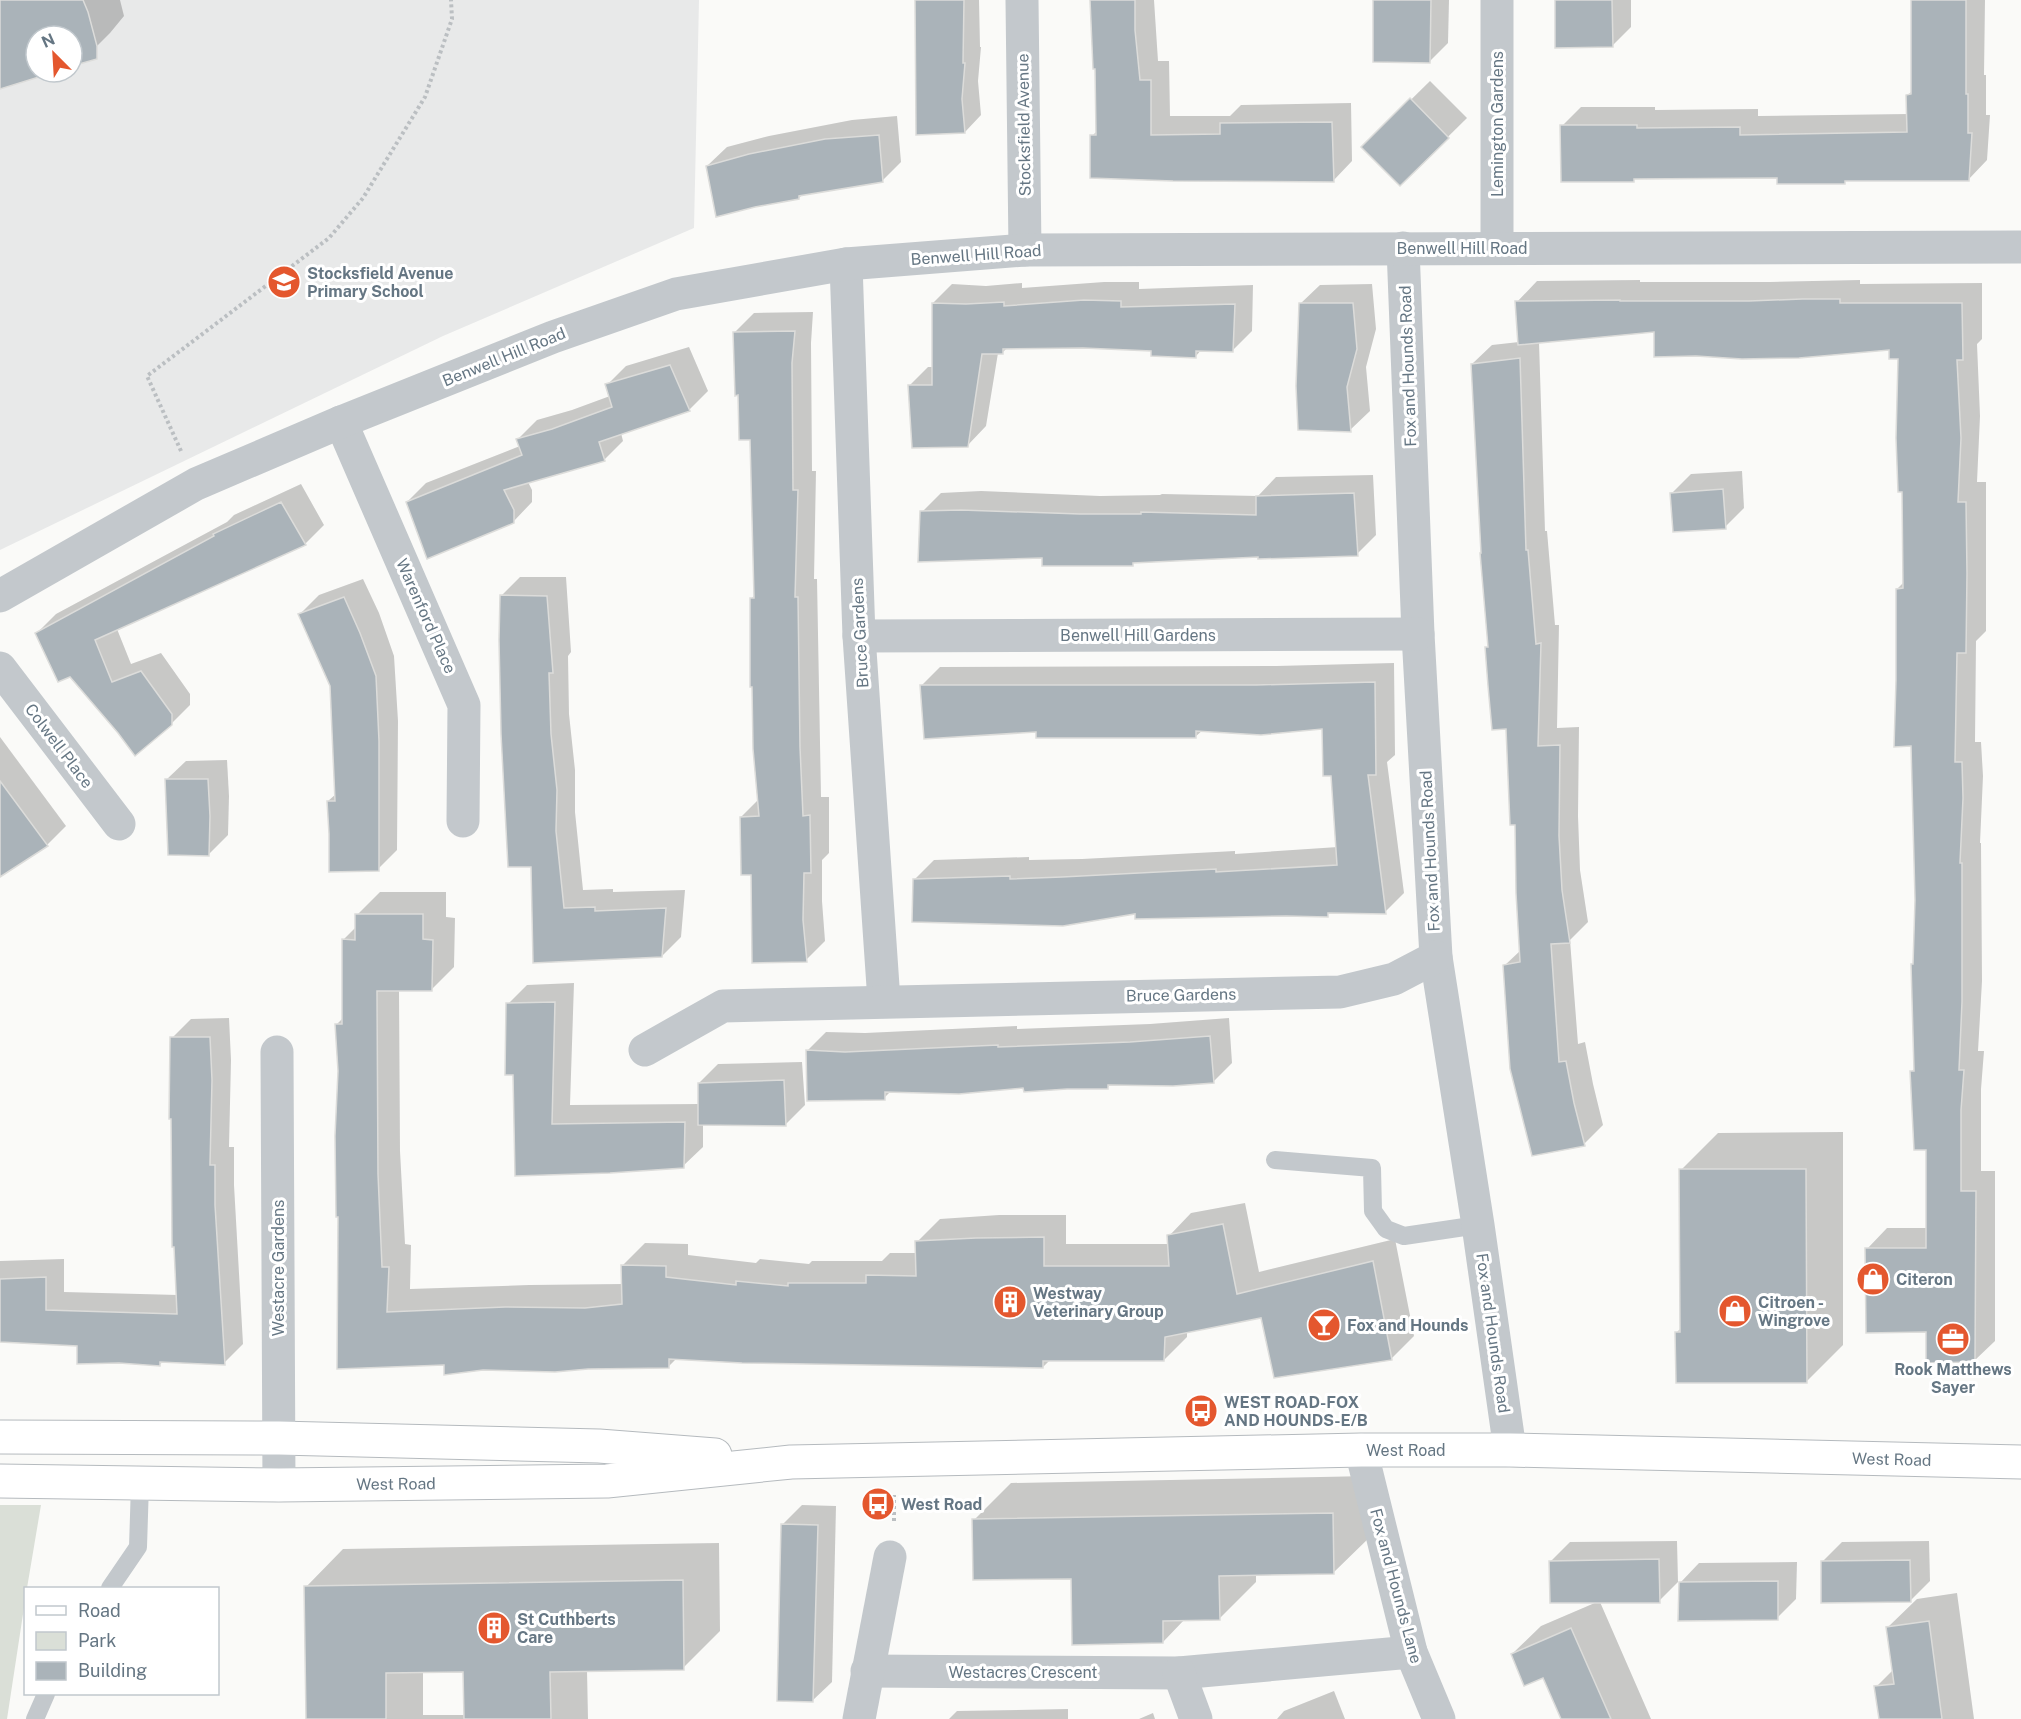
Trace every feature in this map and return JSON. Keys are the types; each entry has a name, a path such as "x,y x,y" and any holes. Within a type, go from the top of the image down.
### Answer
{"main road":[{"name":"West Road","path":"0,1437 279,1438 599,1446 791,1462"},
{"name":"West Road","path":"0,1481 279,1485 607,1481 791,1462 1361,1450 1510,1450 2021,1462"}],"street":[{"name":"Stocksfield Avenue","path":"1022,0 1025,250"},
{"name":"Lemington Gardens","path":"1497,0 1497,248"},
{"name":"Benwell Hill Road","path":"0,596 196,484 341,422 553,337 676,294 846,264 1025,250 2021,247"},
{"name":"Fox and Hounds Road","path":"1403,248 1418,634 1436,957 1510,1450"},
{"name":"Bruce Gardens","path":"846,264 859,636 884,1001"},
{"name":"Warenford Place","path":"341,422 465,705 463,820"},
{"name":"Benwell Hill Gardens","path":"859,636 1418,634"},
{"name":"Colwell Place","path":"0,668 119,824"},
{"name":"Bruce Gardens","path":"645,1050 723,1006 1340,992 1394,979 1436,957"},
{"name":"Westacre Gardens","path":"277,1052 279,1485"},
{"name":"Fox and Hounds Lane","path":"1361,1450 1411,1652 1439,1719"},
{"path":"859,1719 890,1557"},
{"name":"Westacres Crescent","path":"867,1671 1179,1673 1411,1652"},
{"path":"1179,1673 1196,1719"}],"lane":[{"path":"1275,1160 1372,1168 1373,1211 1386,1229 1404,1236 1478,1225"},
{"path":"111,1587 138,1547 140,1484"},
{"path":"35,1719 46,1695"}],"path":[{"path":"196,484 147,376 328,238 363,198 425,97 452,19 451,0"},
{"path":"890,1557 895,1511 893,1460"}],"shaded area":[{"name":"Stocksfield Avenue Primary School","path":"0,0 699,0 694,228 443,336 0,550"}],"green space":[{"path":"0,1505 41,1505 27,1587 24,1587 24,1608 7,1719 0,1719"}],"building":[{"path":"0,0 83,0 97,46 97,59 84,63 84,24 24,24 24,82 0,89"},
{"path":"915,0 964,0 963,63 965,63 962,99 965,133 916,135"},
{"path":"1090,0 1135,0 1135,30 1140,80 1151,80 1151,135 1220,134 1220,123 1332,122 1334,182 1090,178 1090,135 1096,135 1095,69 1093,69"},
{"path":"1373,0 1431,0 1430,63 1373,62"},
{"path":"1555,0 1612,0 1613,47 1555,48"},
{"path":"1911,0 1966,0 1966,94 1968,94 1968,133 1972,133 1969,181 1845,181 1845,184 1777,184 1777,178 1561,182 1560,125 1637,125 1637,128 1740,127 1740,135 1907,132 1906,95 1911,94"},
{"path":"1410,98 1449,138 1400,186 1361,147"},
{"path":"879,135 883,182 799,196 799,199 716,217 706,166 749,154 825,139"},
{"path":"1840,299 1840,303 1962,303 1963,360 1957,360 1961,438 1958,502 1966,502 1966,653 1957,653 1955,762 1962,762 1963,798 1960,863 1962,863 1962,1002 1959,1070 1964,1070 1961,1110 1961,1191 1976,1191 1975,1362 1926,1363 1926,1332 1866,1333 1865,1248 1926,1248 1926,1150 1914,1150 1910,1071 1914,1071 1911,964 1913,964 1915,900 1911,746 1894,747 1896,589 1903,588 1902,492 1898,492 1896,438 1898,359 1889,359 1889,350 1799,358 1654,357 1654,332 1518,345 1515,301"},
{"path":"1084,300 1121,301 1121,307 1235,304 1233,352 1196,351 1196,358 1151,356 1151,351 1083,348 1003,349 1003,354 982,354 968,447 912,448 908,385 932,385 932,303 1004,302 1004,306"},
{"path":"1299,303 1353,303 1357,349 1347,387 1351,432 1298,430 1296,386"},
{"path":"795,331 792,363 793,490 798,490 795,597 798,597 803,816 810,815 811,873 804,873 803,920 807,962 752,963 751,875 741,875 740,817 759,816 753,749 752,687 750,687 750,598 754,598 750,440 739,440 733,332"},
{"path":"1520,358 1526,550 1528,550 1536,644 1541,643 1538,746 1560,745 1559,836 1562,890 1570,943 1551,944 1559,1062 1566,1061 1585,1146 1532,1156 1510,1069 1503,965 1520,962 1515,825 1510,825 1506,729 1492,730 1485,647 1488,647 1480,553 1471,364"},
{"path":"670,365 690,411 599,442 605,461 504,490 514,510 514,523 427,559 406,502 522,455 516,439 552,429 612,407 605,384"},
{"path":"1723,489 1726,529 1673,532 1670,493"},
{"path":"1354,493 1358,556 1258,559 1258,557 1133,563 1133,566 1042,566 1042,558 918,562 920,511 1256,515 1256,496"},
{"path":"281,502 306,545 95,640 112,682 141,671 172,714 172,725 135,756 70,677 58,682 35,633 214,536 213,534"},
{"path":"500,595 547,596 553,673 549,673 551,734 557,790 556,831 564,908 595,907 595,911 666,908 662,957 533,963 531,867 508,867 501,734"},
{"path":"344,597 376,676 379,741 379,871 329,872 327,801 335,801 330,686 298,614"},
{"path":"1375,682 1376,775 1368,775 1386,914 1328,913 1328,917 1135,919 1135,914 1063,926 912,922 913,879 1010,876 1010,879 1216,869 1216,872 1337,865 1331,776 1323,776 1322,729 1261,735 1196,731 1196,738 1036,738 1036,732 924,739 920,685 1256,685"},
{"path":"165,779 208,779 209,856 168,855"},
{"path":"0,781 48,846 0,877"},
{"path":"355,914 423,914 423,939 433,940 432,991 377,991 378,1174 382,1267 389,1267 387,1312 505,1307 585,1308 622,1304 621,1265 666,1266 666,1277 736,1285 736,1281 788,1286 788,1283 866,1283 866,1275 916,1276 915,1241 1044,1237 1044,1266 1169,1266 1167,1235 1223,1224 1237,1294 1373,1261 1392,1360 1274,1378 1261,1318 1165,1337 1164,1361 1043,1361 1043,1368 742,1363 669,1359 669,1368 588,1369 555,1372 483,1370 444,1375 444,1365 337,1369 338,1217 336,1217 335,1136 338,1071 335,1024 342,1024 342,939 355,940"},
{"path":"555,1002 552,1124 685,1122 684,1168 515,1176 513,1075 505,1075 506,1003"},
{"path":"1210,1036 1214,1083 1173,1086 1108,1085 1108,1089 1024,1092 1023,1088 959,1094 885,1092 885,1100 807,1101 806,1050 845,1052 998,1045 998,1047 1130,1042"},
{"path":"170,1037 210,1037 212,1080 210,1165 215,1165 215,1205 225,1365 160,1362 160,1366 119,1363 77,1364 77,1346 0,1342 0,1279 46,1277 46,1310 177,1314 174,1247 172,1247"},
{"path":"784,1080 786,1126 698,1125 698,1083"},
{"path":"1679,1169 1806,1169 1807,1383 1676,1383 1675,1332 1680,1332"},
{"path":"1333,1513 1334,1574 1219,1576 1220,1620 1163,1621 1163,1643 1072,1645 1071,1579 973,1580 972,1519"},
{"path":"781,1524 818,1525 813,1702 777,1701"},
{"path":"1659,1559 1660,1603 1550,1603 1549,1561"},
{"path":"1910,1560 1911,1602 1821,1603 1821,1561"},
{"name":"St Cuthberts Care","path":"683,1580 684,1670 550,1672 551,1719 464,1719 463,1672 386,1673 386,1719 306,1719 304,1586"},
{"path":"1778,1581 1778,1620 1678,1621 1679,1582"},
{"path":"1929,1621 1942,1719 1879,1719 1874,1686 1894,1684 1886,1627"},
{"path":"1571,1628 1611,1719 1561,1719 1543,1678 1524,1686 1511,1654"}],"place":[{"name":"Stocksfield Avenue Primary School","path":"284,282"},
{"name":"Citeron","path":"1873,1279"},
{"name":"Westway Veterinary Group","path":"1010,1302"},
{"name":"Citroen - Wingrove","path":"1735,1311"},
{"name":"Fox and Hounds","path":"1324,1325"},
{"name":"Rook Matthews Sayer","path":"1953,1339"},
{"name":"WEST ROAD-FOX AND HOUNDS-E/B","path":"1201,1411"},
{"name":"West Road","path":"878,1504"},
{"name":"St Cuthberts Care","path":"494,1628"}]}
